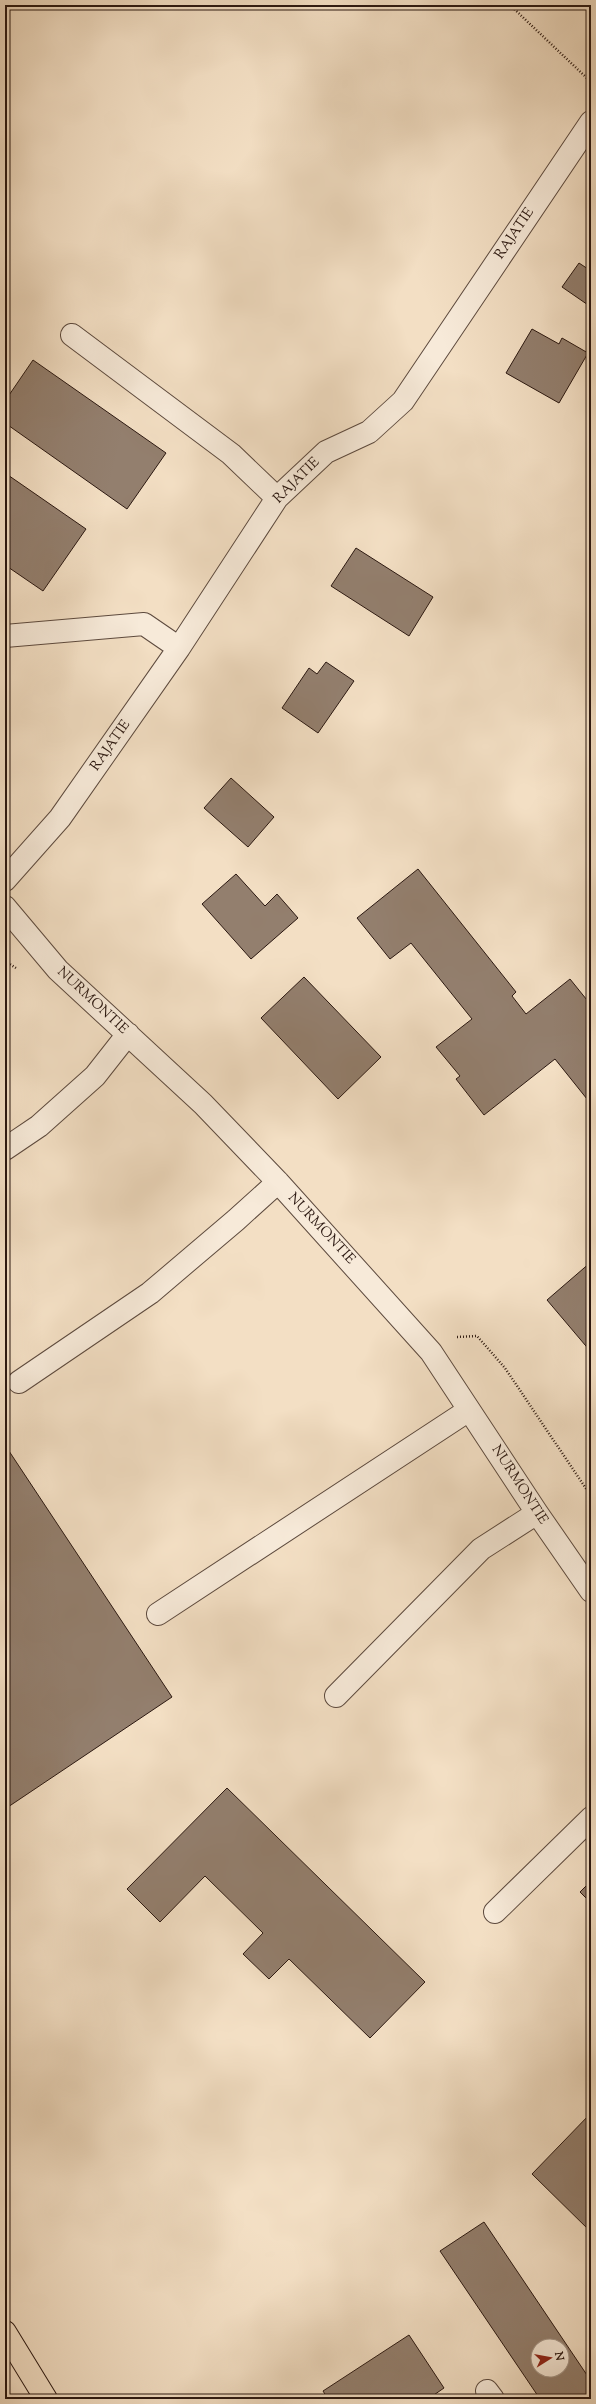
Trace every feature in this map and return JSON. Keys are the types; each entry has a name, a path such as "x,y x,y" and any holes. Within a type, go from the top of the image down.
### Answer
{"highway":[{"path":"5,2332 46,2399"}],"street":[{"name":"RAJATIE","path":"5,880 60,818 179,648 277,498 326,452 369,432 403,401 591,122"},
{"path":"72,335 231,454 277,498"},
{"path":"5,636 144,624 179,648"},
{"name":"NURMONTIE","path":"5,907 58,970 203,1104 278,1182 431,1352 537,1513 591,1591"},
{"path":"5,1149 39,1126 95,1076 128,1034"},
{"path":"19,1382 150,1293 278,1182"},
{"path":"158,1614 470,1410"},
{"path":"336,1696 481,1549 537,1513"},
{"path":"495,1912 591,1818"}],"path":[{"path":"510,5 591,82"}],"building":[{"path":"579,263 591,271 591,307 562,287"},
{"path":"532,329 559,344 562,338 588,353 559,403 506,373"},
{"path":"33,360 166,453 127,509 5,423 5,401"},
{"path":"5,473 86,529 43,591 5,565"},
{"path":"356,548 433,597 409,636 331,586"},
{"path":"326,662 354,681 318,733 282,708 309,668 317,674"},
{"path":"231,778 274,817 248,847 204,808"},
{"path":"418,869 516,992 512,996 526,1014 570,979 591,1005 591,1104 555,1059 484,1115 456,1079 460,1076 436,1047 472,1019 411,943 390,959 357,918"},
{"path":"236,874 265,906 277,894 298,918 251,959 202,904"},
{"path":"304,977 381,1057 338,1099 261,1018"},
{"path":"591,1262 591,1352 547,1300"},
{"path":"5,1445 172,1697 5,1809"},
{"path":"227,1788 425,1982 370,2038 289,1959 269,1979 243,1954 263,1933 205,1876 160,1922 127,1889"},
{"path":"591,1881 591,1903 580,1892"},
{"path":"591,2113 591,2232 532,2174"},
{"path":"484,2222 562,2338 530,2338 530,2378 570,2378 570,2350 591,2381 591,2399 540,2399 440,2251"},
{"path":"409,2335 444,2388 428,2399 328,2399 323,2391"}]}
